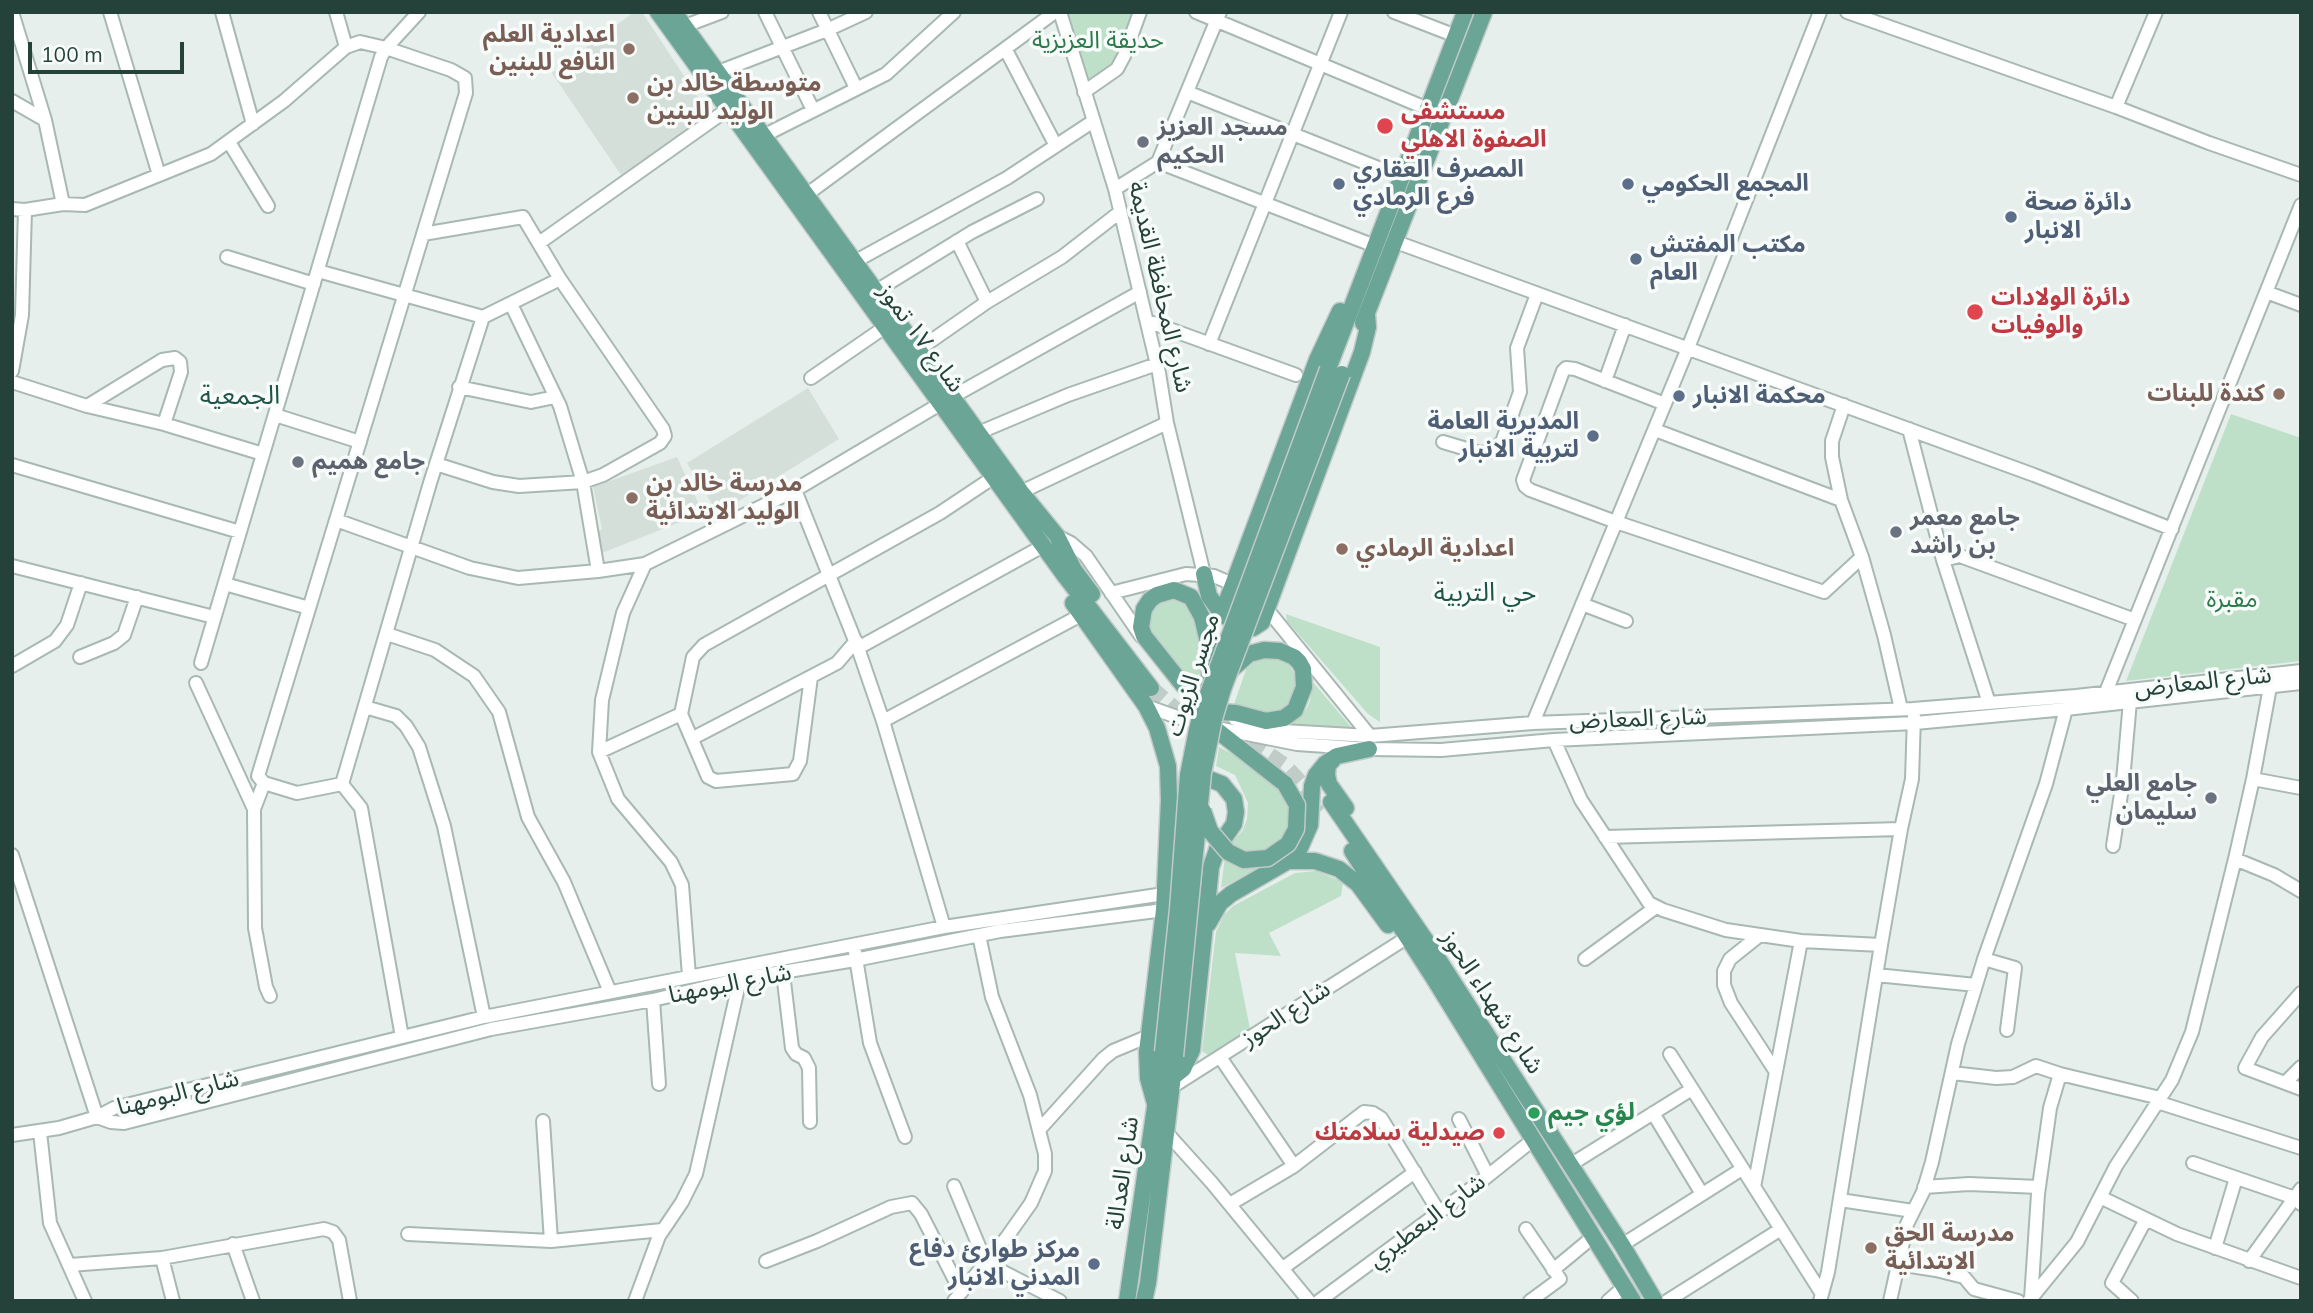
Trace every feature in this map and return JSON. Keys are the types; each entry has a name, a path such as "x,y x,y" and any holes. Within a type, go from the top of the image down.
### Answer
{"main road":[{"name":"شارع ١٧ تموز","path":"658,12 885,327 946,400 978,433 986,456 994,477 1044,548 1156,687 1074,570 1057,536 1021,492 986,456 946,400 918,350 674,12"},
{"path":"1335,372 1366,267 1465,12"},
{"path":"1335,372 1367,314 1484,12"},
{"path":"1222,614 1317,359 1340,311 1366,267"},
{"path":"1205,575 1209,596 1232,623 1249,629 1262,622 1362,352 1368,327 1367,314"},
{"name":"مجسر الزيوت","path":"1169,1054 1208,746 1220,699 1335,372"},
{"name":"مجسر الزيوت","path":"1169,1054 1188,775 1197,730 1208,692 1335,372"},
{"path":"1044,548 1045,562 1050,572 1146,706 1166,756 1169,800 1164,902 1149,1036 1148,1078 1156,1107"},
{"path":"1183,685 1144,636 1141,618 1150,600 1174,590 1191,597 1202,617 1209,646 1208,692"},
{"path":"1220,712 1266,721 1275,720 1290,715 1304,688 1303,669 1294,657 1287,653 1264,650 1242,658 1231,670"},
{"path":"1201,799 1206,823 1221,846 1244,860 1260,860 1283,850 1296,830 1297,805 1285,784 1214,728"},
{"path":"1201,953 1209,920 1220,904 1231,894 1289,861 1299,850 1308,834 1314,780 1325,764 1369,742"},
{"path":"1337,756 1328,764 1329,784 1428,925 1435,940 1437,972"},
{"path":"1169,800 1180,785 1191,778 1204,777 1217,780 1227,788 1236,805 1234,824 1218,847 1211,867 1192,1050 1187,1063 1172,1082"},
{"name":"شارع شهداء الحوز","path":"1328,805 1437,972 1534,1129 1629,1294"},
{"path":"1289,861 1315,861 1349,876 1358,884 1413,960 1437,972"},
{"name":"شارع العدالة","path":"1144,1301 1167,1132 1172,1082 1169,1054"},
{"name":"شارع العدالة","path":"1127,1301 1156,1107 1169,1054"},
{"name":"شارع شهداء الحوز","path":"1534,1129 1570,1165 1655,1301"}],"street":[{"path":"12,12 45,120 63,204"},
{"path":"110,12 159,175"},
{"path":"222,12 253,124"},
{"path":"336,12 346,47"},
{"path":"201,663 386,48 419,12"},
{"path":"685,26 722,12"},
{"path":"765,12 813,110"},
{"path":"819,12 856,88"},
{"path":"718,72 866,12"},
{"path":"764,136 886,74 954,12"},
{"path":"806,195 1057,12"},
{"name":"شارع المحافظة القديمة","path":"1057,12 1115,189 1157,364 1167,423 1205,575"},
{"path":"1084,92 1117,69 1140,12"},
{"path":"1196,12 1219,17 1428,109"},
{"path":"1209,344 1341,12"},
{"path":"1394,12 1456,36"},
{"path":"1533,723 1655,430 1820,12"},
{"path":"1847,12 1863,15 2116,107 2209,144 2301,175"},
{"path":"2116,107 2156,12"},
{"path":"1115,189 1158,162 1219,17"},
{"path":"12,371 22,315 19,209 63,204 85,205 211,154 284,102 346,47 360,42 451,70 465,78 466,93 258,776 264,783 297,793 342,784"},
{"path":"1006,50 1056,146"},
{"path":"1187,92 1401,177"},
{"path":"12,101 45,120"},
{"path":"539,243 728,109"},
{"path":"854,262 1007,178 1092,122"},
{"path":"229,142 268,205"},
{"path":"1158,162 1375,246"},
{"path":"876,291 957,241 1037,199"},
{"path":"2106,692 2301,205"},
{"path":"918,350 987,302 1062,257 1120,212"},
{"path":"423,234 523,217 560,279 663,429 665,436 660,443 603,475 583,482 519,486 493,482 436,464"},
{"path":"957,241 987,302"},
{"path":"1396,242 2172,528"},
{"path":"227,257 314,284"},
{"path":"318,271 483,317 560,279"},
{"path":"336,520 470,568 518,578 598,572 645,564 795,490 946,400 1140,292"},
{"path":"2266,292 2301,305"},
{"path":"1443,442 1480,453 1489,453 1502,443 1520,392 1517,348 1538,294"},
{"path":"511,304 555,397 583,482 598,572"},
{"path":"342,784 459,387 483,317"},
{"path":"1147,321 1296,375"},
{"path":"1605,381 1625,325"},
{"path":"811,378 885,327"},
{"path":"87,405 162,360 175,358 180,362 181,372 164,424"},
{"path":"978,433 1068,395 1157,364"},
{"path":"1665,404 1575,369 1566,368 1523,480 1530,491 1824,592 1863,557"},
{"path":"12,382 263,454"},
{"path":"459,387 531,402 555,397"},
{"path":"1821,1297 1828,1272 1881,945 1912,779 1910,713 1884,635 1863,557 1841,500 1832,457 1832,441 1844,405"},
{"path":"275,415 360,442"},
{"path":"1021,492 1167,423"},
{"path":"1909,429 1943,561 1989,703"},
{"path":"1655,430 1841,500"},
{"path":"12,465 240,533"},
{"path":"811,677 800,761 793,774 716,781 708,777 681,713 693,657 704,645 940,513 994,477"},
{"path":"795,490 857,645 883,721 944,927"},
{"name":"شارع المعارض","path":"1057,536 1081,551 1155,655 1183,685 1220,712 1264,729 1441,750 1910,713 2301,671"},
{"path":"693,738 837,663 857,645 1044,548"},
{"path":"1943,561 1960,556 2135,620"},
{"path":"645,564 623,613 602,700 599,752 618,799 671,862 682,885 690,976"},
{"path":"12,566 214,617"},
{"path":"1111,593 1177,575 1205,575 1233,584 1253,596 1268,611 1369,742"},
{"path":"12,666 55,641 66,625 82,583"},
{"path":"225,584 309,608"},
{"path":"80,657 114,643 124,635 137,597"},
{"path":"1582,604 1626,621"},
{"path":"883,721 1081,615"},
{"path":"387,634 435,650 474,676 499,712 528,817 564,882 610,992"},
{"path":"197,683 254,809"},
{"name":"شارع المعارض","path":"1146,706 1170,716 1214,728 1297,744 1369,742 1445,731 1533,723 2066,709 2301,683"},
{"path":"2026,1300 2077,1242 2116,1166 2172,1080 2192,1032 2235,859 2270,687"},
{"path":"2113,846 2123,780 2130,701"},
{"path":"365,707 396,716 419,747 444,826 484,1017"},
{"path":"1890,1301 1906,1224 1933,1162 1958,1044 1984,959 2046,784 2066,709"},
{"path":"599,752 681,713"},
{"path":"1441,750 1445,731"},
{"path":"1553,740 1581,800 1649,903 1726,930 1801,941 1881,945"},
{"path":"2253,779 2301,788"},
{"path":"264,783 254,809 255,928 270,996"},
{"path":"342,784 361,808 402,1037"},
{"path":"1605,837 1901,829"},
{"path":"12,855 97,1117 40,1132 12,1135"},
{"path":"2235,859 2301,891"},
{"path":"1111,902 1113,917"},
{"name":"شارع البومهنا","path":"97,1117 114,1108 484,1017 944,927 1111,902 1164,902"},
{"name":"شارع البومهنا","path":"97,1117 124,1123 491,1029 653,1000 740,979 855,960 979,935 1113,917 1164,902"},
{"path":"1585,959 1656,906"},
{"path":"766,1261 891,1208 912,1203 921,1214 956,1298 1031,1203 1045,1171 1045,1154 1030,1095 992,997 979,935"},
{"path":"1760,935 1730,960 1724,971 1724,985 1731,1003 1776,1072"},
{"path":"1754,1186 1801,941"},
{"name":"شارع الحوز","path":"1172,1082 1220,1057 1400,942"},
{"path":"855,944 855,960 870,1043 905,1137"},
{"path":"1984,959 2015,968 2007,1030"},
{"path":"783,973 792,1048 804,1058 809,1068 810,1122"},
{"path":"1876,975 1976,985"},
{"path":"635,1301 662,1230 696,1174 740,979"},
{"path":"2301,993 2262,1037 2245,1068 2301,1089"},
{"path":"653,1000 659,1084"},
{"path":"1039,1130 1103,1059 1113,1051 1149,1036"},
{"path":"1670,1054 1821,1297"},
{"path":"1220,1057 1294,1166"},
{"path":"1952,1073 1996,1078 2013,1077 2036,1066 2158,1100 2301,1148"},
{"path":"2287,1082 2301,1068"},
{"path":"2026,1300 2050,1108 2060,1074"},
{"path":"1570,1165 1692,1088"},
{"path":"1230,1204 1294,1166 1364,1112 1374,1113 1381,1118 1439,1212"},
{"path":"1653,1113 1702,1194"},
{"path":"1459,1119 1488,1175"},
{"path":"543,1121 551,1241"},
{"name":"شارع البعطيري","path":"1319,1301 1488,1175 1534,1129"},
{"path":"40,1132 50,1223 85,1301"},
{"path":"1167,1132 1283,1268 1302,1298"},
{"path":"2193,1163 2299,1197 2249,1261"},
{"path":"1622,1245 1742,1169"},
{"path":"1283,1268 1415,1172"},
{"path":"2215,1248 2236,1178"},
{"path":"1924,1187 1969,1184 2039,1187"},
{"path":"954,1186 986,1263 1060,1301"},
{"path":"2101,1197 2177,1234 2301,1278"},
{"path":"1840,1200 1913,1211"},
{"path":"2132,1301 2112,1283 2146,1219"},
{"path":"69,1265 162,1258 324,1229 333,1231 339,1240 350,1301"},
{"path":"1526,1229 1557,1274"},
{"path":"1667,1301 1781,1229"},
{"path":"408,1234 551,1241 662,1230"},
{"path":"1530,1301 1594,1237"},
{"path":"233,1244 253,1301"},
{"path":"162,1258 173,1301"},
{"path":"1898,1264 1936,1270 1964,1278 1974,1289 2026,1300"},
{"path":"1608,1301 1629,1294"}],"shaded area":[{"path":"634,12 642,12 709,114 621,175 552,73"},
{"path":"808,388 839,439 718,514 687,463"},
{"path":"677,457 703,513 602,553 597,532 602,529 593,487"}],"green space":[{"name":"حديقة العزيزية","path":"1059,12 1140,12 1117,69 1084,92"},
{"name":"مقبرة","path":"2231,414 2301,438 2301,661 2126,681"},
{"path":"1165,597 1184,600 1193,611 1205,660 1193,687 1147,626 1151,608"},
{"path":"1286,614 1380,647 1380,722 1368,714 1287,621"},
{"path":"1258,655 1286,659 1298,683 1288,708 1274,715 1233,707 1248,664"},
{"path":"1312,681 1351,727 1288,726 1306,710"},
{"path":"1219,747 1267,773 1290,793 1292,825 1272,861 1221,888 1225,856 1230,845 1243,830 1248,803 1235,775 1216,766"},
{"path":"1316,871 1343,882 1341,896 1269,933 1281,956 1235,953 1250,1029 1208,1055 1202,1051 1216,932 1224,915 1233,906 1295,873"}],"tunnel":[{"path":"1151,688 1175,709 1197,721"},
{"path":"1228,732 1252,743 1284,765 1324,808"}],"place":[{"name":"اعدادية العلم النافع للبنين","path":"629,49"},
{"name":"متوسطة خالد بن الوليد للبنين","path":"633,98"},
{"name":"مستشفى الصفوة الاهلي","path":"1385,126"},
{"name":"مسجد العزيز الحكيم","path":"1143,142"},
{"name":"المصرف العقاري فرع الرمادي","path":"1339,184"},
{"name":"المجمع الحكومي","path":"1628,184"},
{"name":"دائرة صحة الانبار","path":"2011,217"},
{"name":"مكتب المفتش العام","path":"1636,259"},
{"name":"دائرة الولادات والوفيات","path":"1975,312"},
{"name":"كندة للبنات","path":"2279,394"},
{"name":"محكمة الانبار","path":"1679,396"},
{"name":"المديرية العامة لتربية الانبار","path":"1593,436"},
{"name":"جامع هميم","path":"298,462"},
{"name":"مدرسة خالد بن الوليد الابتدائية","path":"632,498"},
{"name":"جامع معمر بن راشد","path":"1896,532"},
{"name":"اعدادية الرمادي","path":"1342,549"},
{"name":"جامع العلي سليمان","path":"2211,798"},
{"name":"لؤي جيم","path":"1534,1113"},
{"name":"صيدلية سلامتك","path":"1499,1133"},
{"name":"مدرسة الحق الابتدائية","path":"1871,1248"},
{"name":"مركز طوارئ دفاع المدني الانبار","path":"1094,1264"}],"district":[{"name":"الجمعية","path":"240,396"},
{"name":"حي التربية","path":"1485,593"}]}
